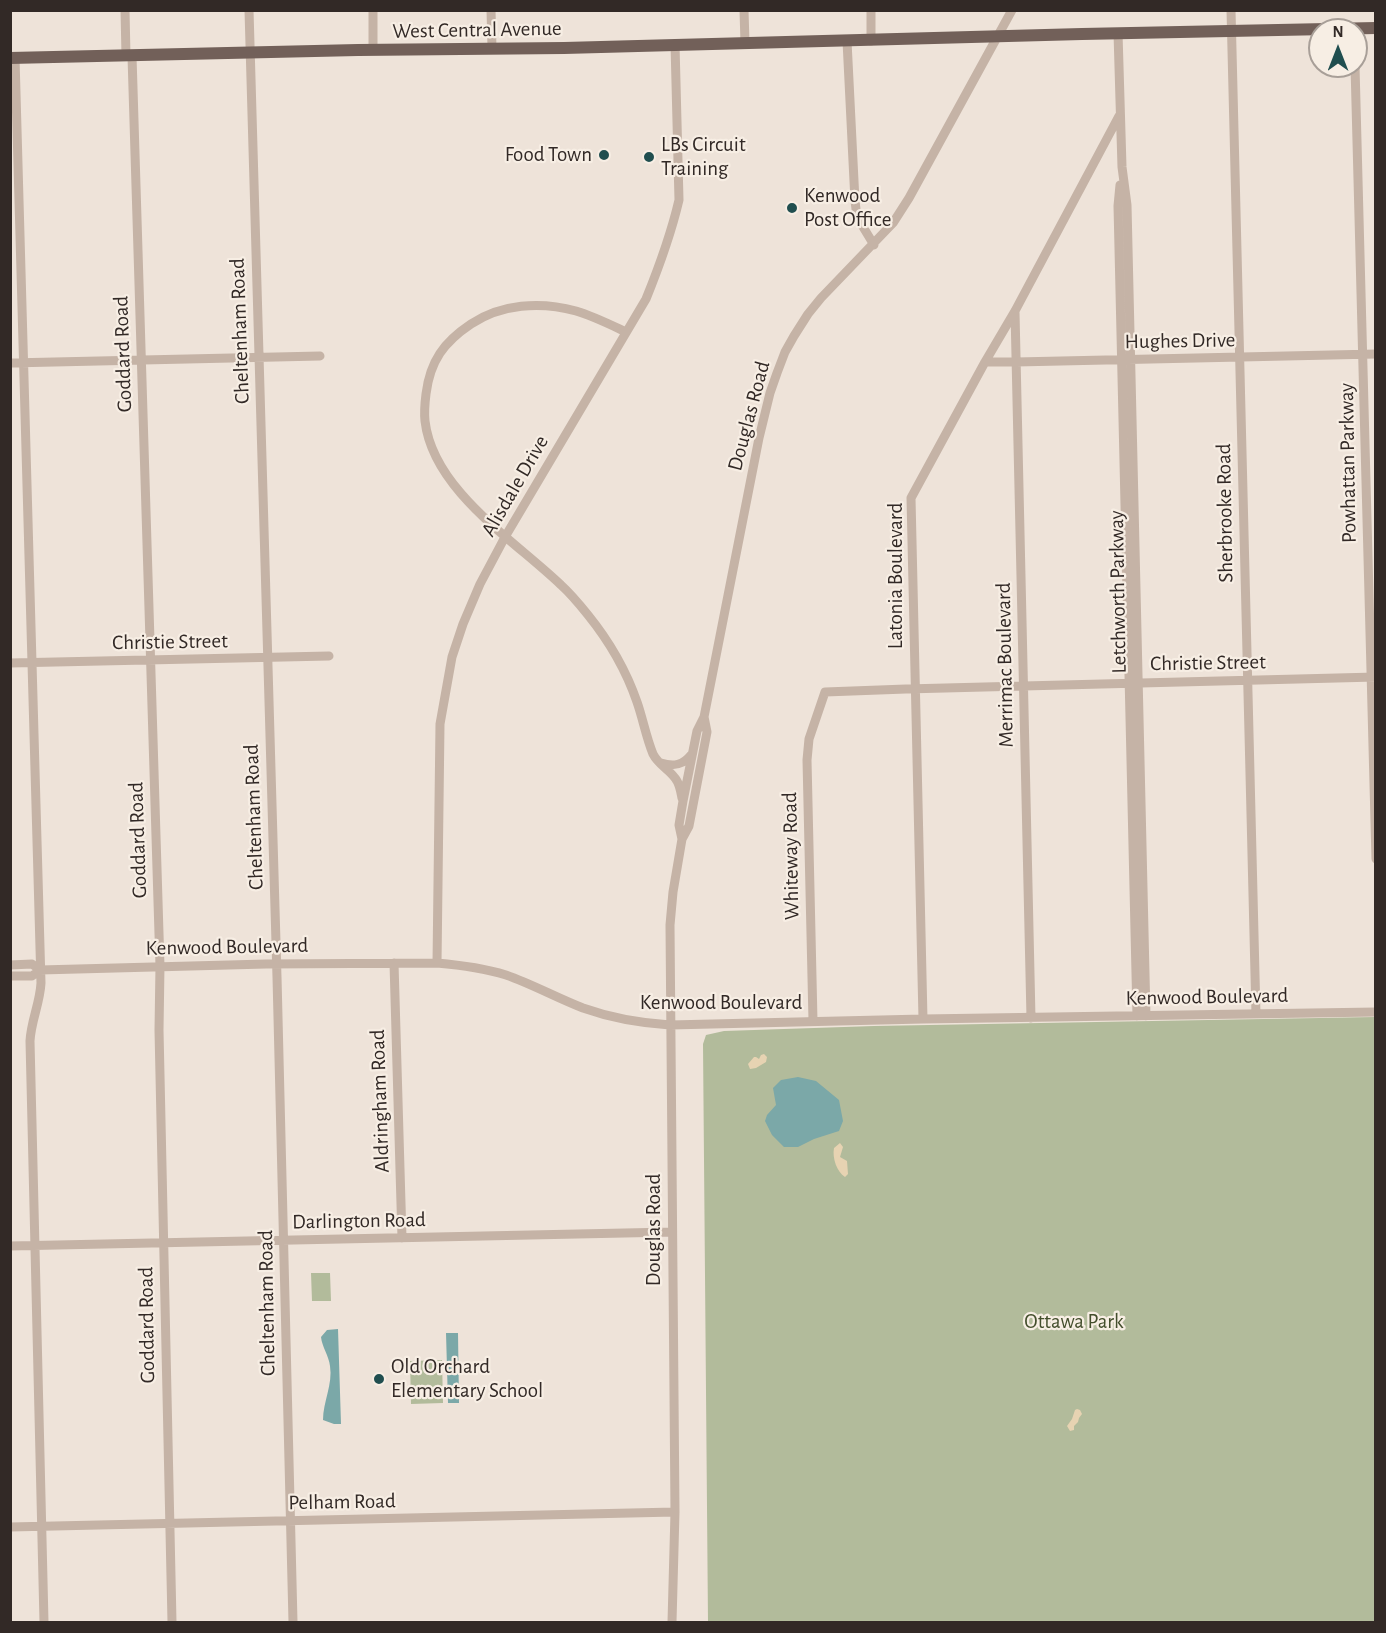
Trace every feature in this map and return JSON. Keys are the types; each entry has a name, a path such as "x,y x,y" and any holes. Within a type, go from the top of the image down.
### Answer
{"main road":[{"name":"West Central Avenue","path":"13,58 564,48 1308,30"}],"street":[{"name":"Goddard Road","path":"125,10 142,359 160,966 159,1030 172,1623"},
{"name":"Cheltenham Road","path":"249,10 293,1623"},
{"path":"373,10 374,50"},
{"path":"491,10 492,48"},
{"path":"744,10 745,43"},
{"path":"871,10 871,41"},
{"name":"Douglas Road","path":"682,839 679,825 697,731 704,717 759,438 770,393 785,352 814,306 893,224 1012,10"},
{"name":"Sherbrooke Road","path":"1230,10 1256,1014"},
{"name":"Letchworth Parkway","path":"1118,33 1122,167 1127,205 1126,360 1142,1016"},
{"path":"847,41 857,217 874,245"},
{"name":"Alisdale Drive","path":"437,963 440,720 452,657 480,584 505,537 650,290 679,200 675,44"},
{"path":"13,58 41,993 31,1026 30,1041 44,1623"},
{"name":"Powhattan Parkway","path":"1355,78 1373,677 1376,859"},
{"name":"Latonia Boulevard","path":"922,1019 911,498 1015,311 1120,114"},
{"path":"626,332 574,310 534,305 493,312 469,325 442,348 435,358 428,380 424,414 430,443 448,478 461,494 505,537 563,587 598,628 630,683 651,748 659,763 677,780 683,801"},
{"name":"Merrimac Boulevard","path":"1015,311 1031,1018"},
{"name":"Hughes Drive","path":"985,362 1376,354"},
{"path":"10,363 320,356"},
{"name":"Christie Street","path":"10,663 329,656"},
{"name":"Christie Street","path":"825,692 1373,677"},
{"name":"Whiteway Road","path":"813,1021 807,760 809,739 825,692"},
{"name":"Douglas Road","path":"672,1623 675,1512 671,910 682,839 689,826 698,779 706,732 704,717"},
{"path":"659,763 677,765 687,760 693,753"},
{"name":"Aldringham Road","path":"394,963 402,1238"},
{"name":"Kenwood Boulevard","path":"10,976 32,976 40,970 160,966 437,963 475,967 506,975 606,1015 648,1024 670,1025 1376,1012"},
{"name":"Kenwood Boulevard","path":"10,965 32,964 40,970"},
{"name":"Darlington Road","path":"10,1246 672,1232"},
{"name":"Pelham Road","path":"10,1527 675,1512"}],"green space":[{"name":"Ottawa Park","path":"1375,1017 1375,1622 708,1622 703,1044 706,1035 724,1031 874,1026"},
{"path":"311,1273 330,1273 331,1301 312,1301"},
{"path":"442,1360 443,1403 411,1404 410,1361"}],"sand":[{"path":"764,1054 767,1057 766,1062 750,1069 748,1064 754,1057 759,1059"},
{"path":"840,1143 843,1147 840,1157 847,1161 848,1174 845,1177 837,1168 834,1160 834,1148"},
{"path":"1077,1409 1082,1414 1074,1430 1070,1431 1067,1426"}],"water":[{"path":"798,1077 816,1081 839,1100 843,1121 839,1131 798,1147 784,1147 772,1135 765,1121 776,1105 773,1088 781,1080"},
{"path":"338,1329 341,1424 334,1424 323,1420 331,1373 321,1337 327,1330"},
{"path":"446,1333 458,1333 459,1403 448,1403"}],"place":[{"name":"Food Town","path":"604,155"},
{"name":"LBs Circuit Training","path":"649,157"},
{"name":"Kenwood Post Office","path":"792,208"},
{"name":"Old Orchard Elementary School","path":"379,1379"}]}
